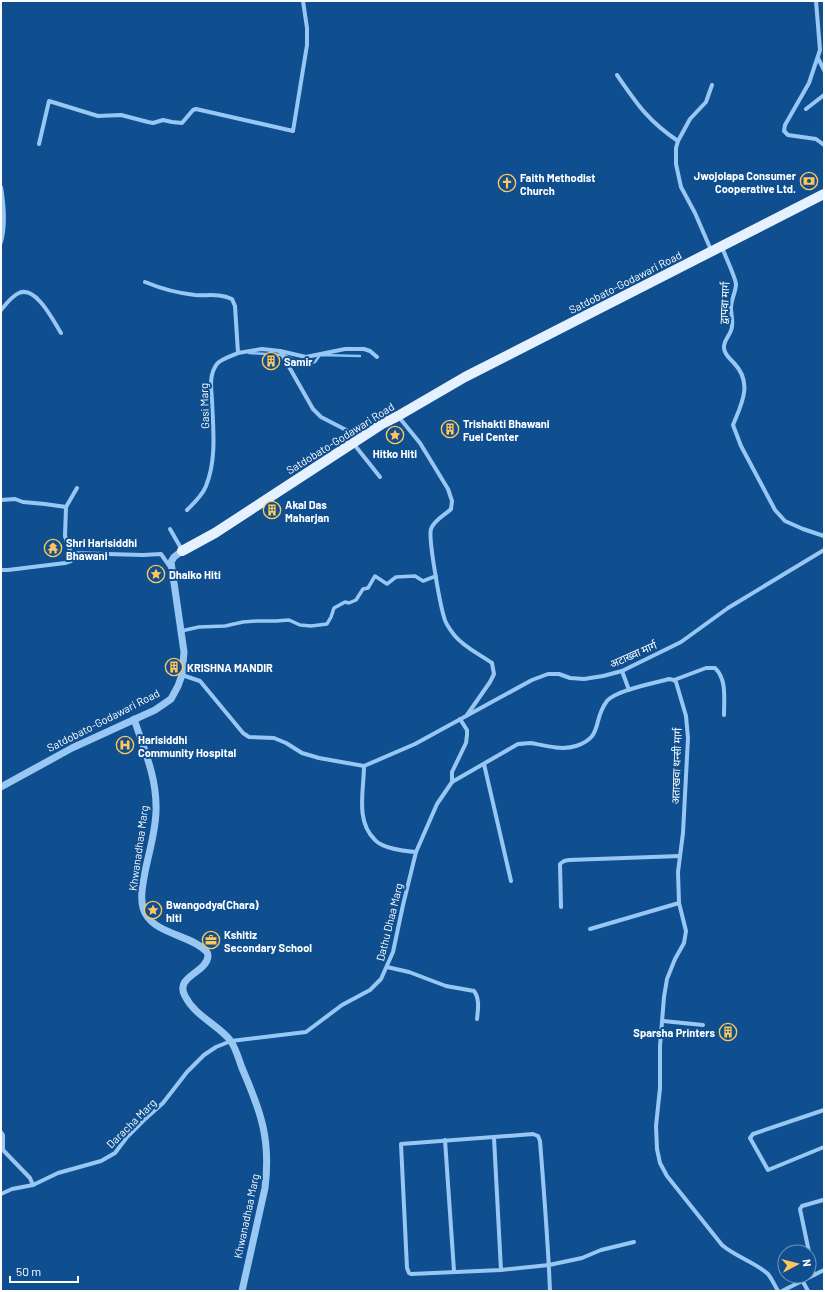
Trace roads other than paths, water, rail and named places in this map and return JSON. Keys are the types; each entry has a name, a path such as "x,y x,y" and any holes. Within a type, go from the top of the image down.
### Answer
{"main road":[{"name":"Satdobato-Godawari Road","path":"182,551 215,533 382,424 465,377 824,194"}],"street":[{"path":"39,144 48,102 51,101 98,116 120,115 154,123 163,120 182,123 193,110 196,109 293,131 307,45 304,1"},
{"path":"816,1 820,50 809,83 785,125 784,131 788,135 816,139 824,146"},
{"path":"818,58 824,70"},
{"path":"617,75 641,110 660,129 678,141"},
{"path":"711,251 695,212 681,187 676,164 676,148 678,141 690,119 706,102 712,85"},
{"path":"806,109 824,95"},
{"path":"1,187 4,231 1,242"},
{"name":"द्वापवा मार्ग","path":"722,246 736,283 732,298 731,332 726,340 724,348 726,356 735,364 743,376 744,391 742,402 733,425 741,446 775,510 785,521 803,530 824,536"},
{"path":"145,282 169,291 195,295 219,295 232,299 234,302 238,353"},
{"path":"1,310 20,292 31,292 49,314 60,333"},
{"name":"Gasi Marg","path":"187,510 199,498 206,486 210,469 214,439 211,382 212,371 218,363 238,353 262,349 280,351 306,357 345,349 364,348 377,357"},
{"path":"280,351 313,409 321,417 350,432 380,478"},
{"path":"398,416 420,443 448,489 452,500 451,509 436,521 431,529 431,542 444,619 455,636 472,650 492,663 494,674 467,715"},
{"path":"1,570 65,563 71,561 71,552 65,536 66,507 77,488"},
{"path":"1,500 15,499 23,502 66,507"},
{"path":"170,529 182,551"},
{"name":"अटाख्वा मार्ग","path":"364,766 415,744 532,680 548,674 559,674 570,678 584,679 622,671 680,642 728,608 824,550"},
{"name":"Satdobato-Godawari Road","path":"1,787 72,748 155,710 171,699 182,675 184,652 171,562 174,557 182,551"},
{"path":"71,552 143,555 160,554 172,569"},
{"path":"181,631 199,627 225,626 243,622 271,622 289,620 300,625 311,626 327,624 334,608 345,602 349,603 356,600 363,590 368,588 375,576 387,584 396,577 414,576 423,581 436,576"},
{"path":"460,719 467,730 466,743 452,772 452,782 518,744 529,743 558,748 574,747 586,742 595,734 600,714 607,701 616,694 670,679 674,680 706,668 715,668 720,672 724,686 724,715"},
{"path":"622,671 629,690"},
{"path":"182,675 200,681 243,733 249,737 274,738 286,743 302,753 319,758 364,766 364,786 361,806 363,820 369,832 375,841 383,845 416,852"},
{"name":"अताखवा थन्सी मार्ग","path":"674,680 676,682 686,716 688,738 683,834 678,872 679,903 686,931 684,943 667,979 664,997 660,1046 660,1088 656,1126 657,1148 660,1162 667,1176 722,1245 731,1252 759,1267 769,1275 778,1291"},
{"name":"Khwanadhaa Marg","path":"134,720 152,772 156,810 154,832 142,891 143,909 150,922 190,941 206,950 208,953 208,958 204,966 187,978 183,987 184,995 196,1012 231,1041 258,1106 265,1132 267,1147 267,1172 265,1188 242,1291"},
{"path":"484,764 511,881"},
{"name":"Dathu Dhaa Marg","path":"231,1041 306,1032 342,1005 370,990 382,979 393,952 402,905 416,852 437,804 452,782"},
{"path":"561,907 559,873 560,864 564,861 680,856"},
{"path":"590,929 679,903"},
{"path":"387,967 409,972 446,986 474,991 477,995 479,1008 477,1019"},
{"path":"663,1021 703,1025"},
{"name":"Daracha Marg","path":"1,1194 12,1189 33,1185 58,1173 101,1161 115,1153 127,1137 163,1103 187,1072 204,1055 216,1047 231,1041"},
{"path":"824,1110 753,1134 750,1138 768,1170 824,1147"},
{"path":"1,1132 3,1135 3,1150 30,1178 33,1185"},
{"path":"550,1291 549,1265 540,1141 538,1136 533,1134 401,1144 407,1268 411,1274 501,1270 549,1265 582,1258 601,1250 634,1242"},
{"path":"494,1138 501,1270"},
{"path":"445,1140 454,1271"},
{"path":"807,1244 800,1209 802,1206 823,1200"},
{"path":"782,1291 795,1284"}],"waterway":[{"path":"249,353 284,355 304,365 315,362 320,355 360,356"}],"place":[{"name":"Jwojolapa Consumer Cooperative Ltd.","path":"809,181"},
{"name":"Faith Methodist Church","path":"507,183"},
{"name":"Samir","path":"271,361"},
{"name":"Trishakti Bhawani Fuel Center","path":"450,429"},
{"name":"Hitko Hiti","path":"395,435"},
{"name":"Akal Das Maharjan","path":"272,510"},
{"name":"Shri Harisiddhi Bhawani","path":"53,548"},
{"name":"Dhalko Hiti","path":"156,574"},
{"name":"KRISHNA MANDIR","path":"174,667"},
{"name":"Harisiddhi Community Hospital","path":"125,745"},
{"name":"Bwangodya(Chara) hiti","path":"153,910"},
{"name":"Kshitiz Secondary School","path":"211,940"},
{"name":"Sparsha Printers","path":"728,1032"}]}
